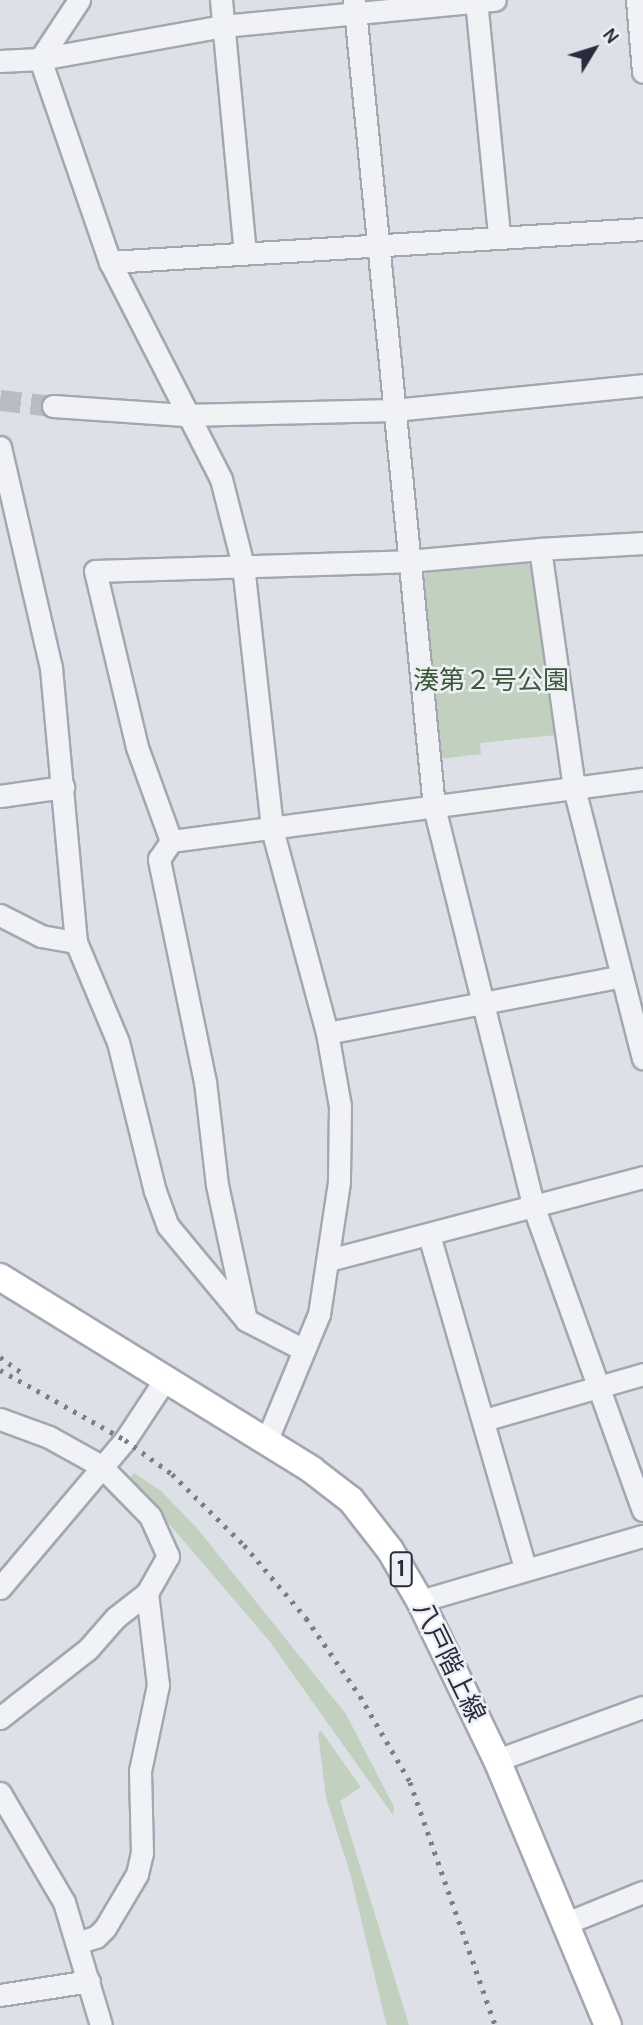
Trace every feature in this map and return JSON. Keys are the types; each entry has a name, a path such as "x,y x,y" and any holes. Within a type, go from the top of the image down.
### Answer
{"main road":[{"name":"八戸階上線","path":"0,1277 266,1443 351,1500 390,1550 420,1601 498,1760 608,2025"}],"street":[{"path":"40,59 79,0"},
{"path":"221,0 245,253"},
{"path":"637,0 643,72"},
{"path":"0,61 40,59 224,26 355,8 483,1 499,235"},
{"path":"355,8 434,807 534,1208 643,1510"},
{"path":"40,59 110,262 185,415 222,479 243,565 272,829 327,1032 340,1106 339,1182 319,1314 266,1443"},
{"path":"110,262 499,235 643,229"},
{"path":"53,405 185,415 394,410 643,385"},
{"path":"0,447 51,668 76,942 118,1042 155,1191 168,1226 246,1321 304,1350"},
{"path":"171,841 137,747 95,571 408,561 643,542"},
{"path":"540,549 574,788 643,1058"},
{"path":"246,1321 217,1185 205,1082 159,859 171,841 643,779"},
{"path":"0,796 62,787"},
{"path":"0,915 41,936 76,942"},
{"path":"327,1032 483,1005 622,976"},
{"path":"329,1260 429,1236 643,1177"},
{"path":"429,1236 525,1568"},
{"path":"484,1420 643,1374"},
{"path":"0,1588 125,1440 164,1381"},
{"path":"0,1419 49,1437 101,1466 150,1516 166,1546 167,1561 147,1593 116,1617 88,1649 0,1718"},
{"path":"420,1601 525,1568 643,1536"},
{"path":"77,1943 96,1937 105,1928 137,1874 142,1853 140,1771 158,1685 147,1593"},
{"path":"498,1760 643,1707"},
{"path":"0,1793 64,1902 101,2025"},
{"path":"564,1924 643,1892"},
{"path":"0,1995 89,1981"}],"green space":[{"name":"湊第２号公園","path":"523,560 533,568 556,735 480,743 481,754 440,759 423,575 433,567"},
{"path":"134,1473 161,1491 196,1527 346,1714 394,1807 393,1815 270,1642 130,1478"},
{"path":"321,1731 361,1787 340,1801 409,2025 387,2025 385,2019 350,1873 326,1798 318,1733"}],"tunnel":[{"path":"0,400 53,406"}],"railway":[{"path":"0,1357 23,1374"},
{"path":"0,1370 125,1440 172,1474 244,1545 306,1618 360,1696 410,1782 495,2025"}]}
